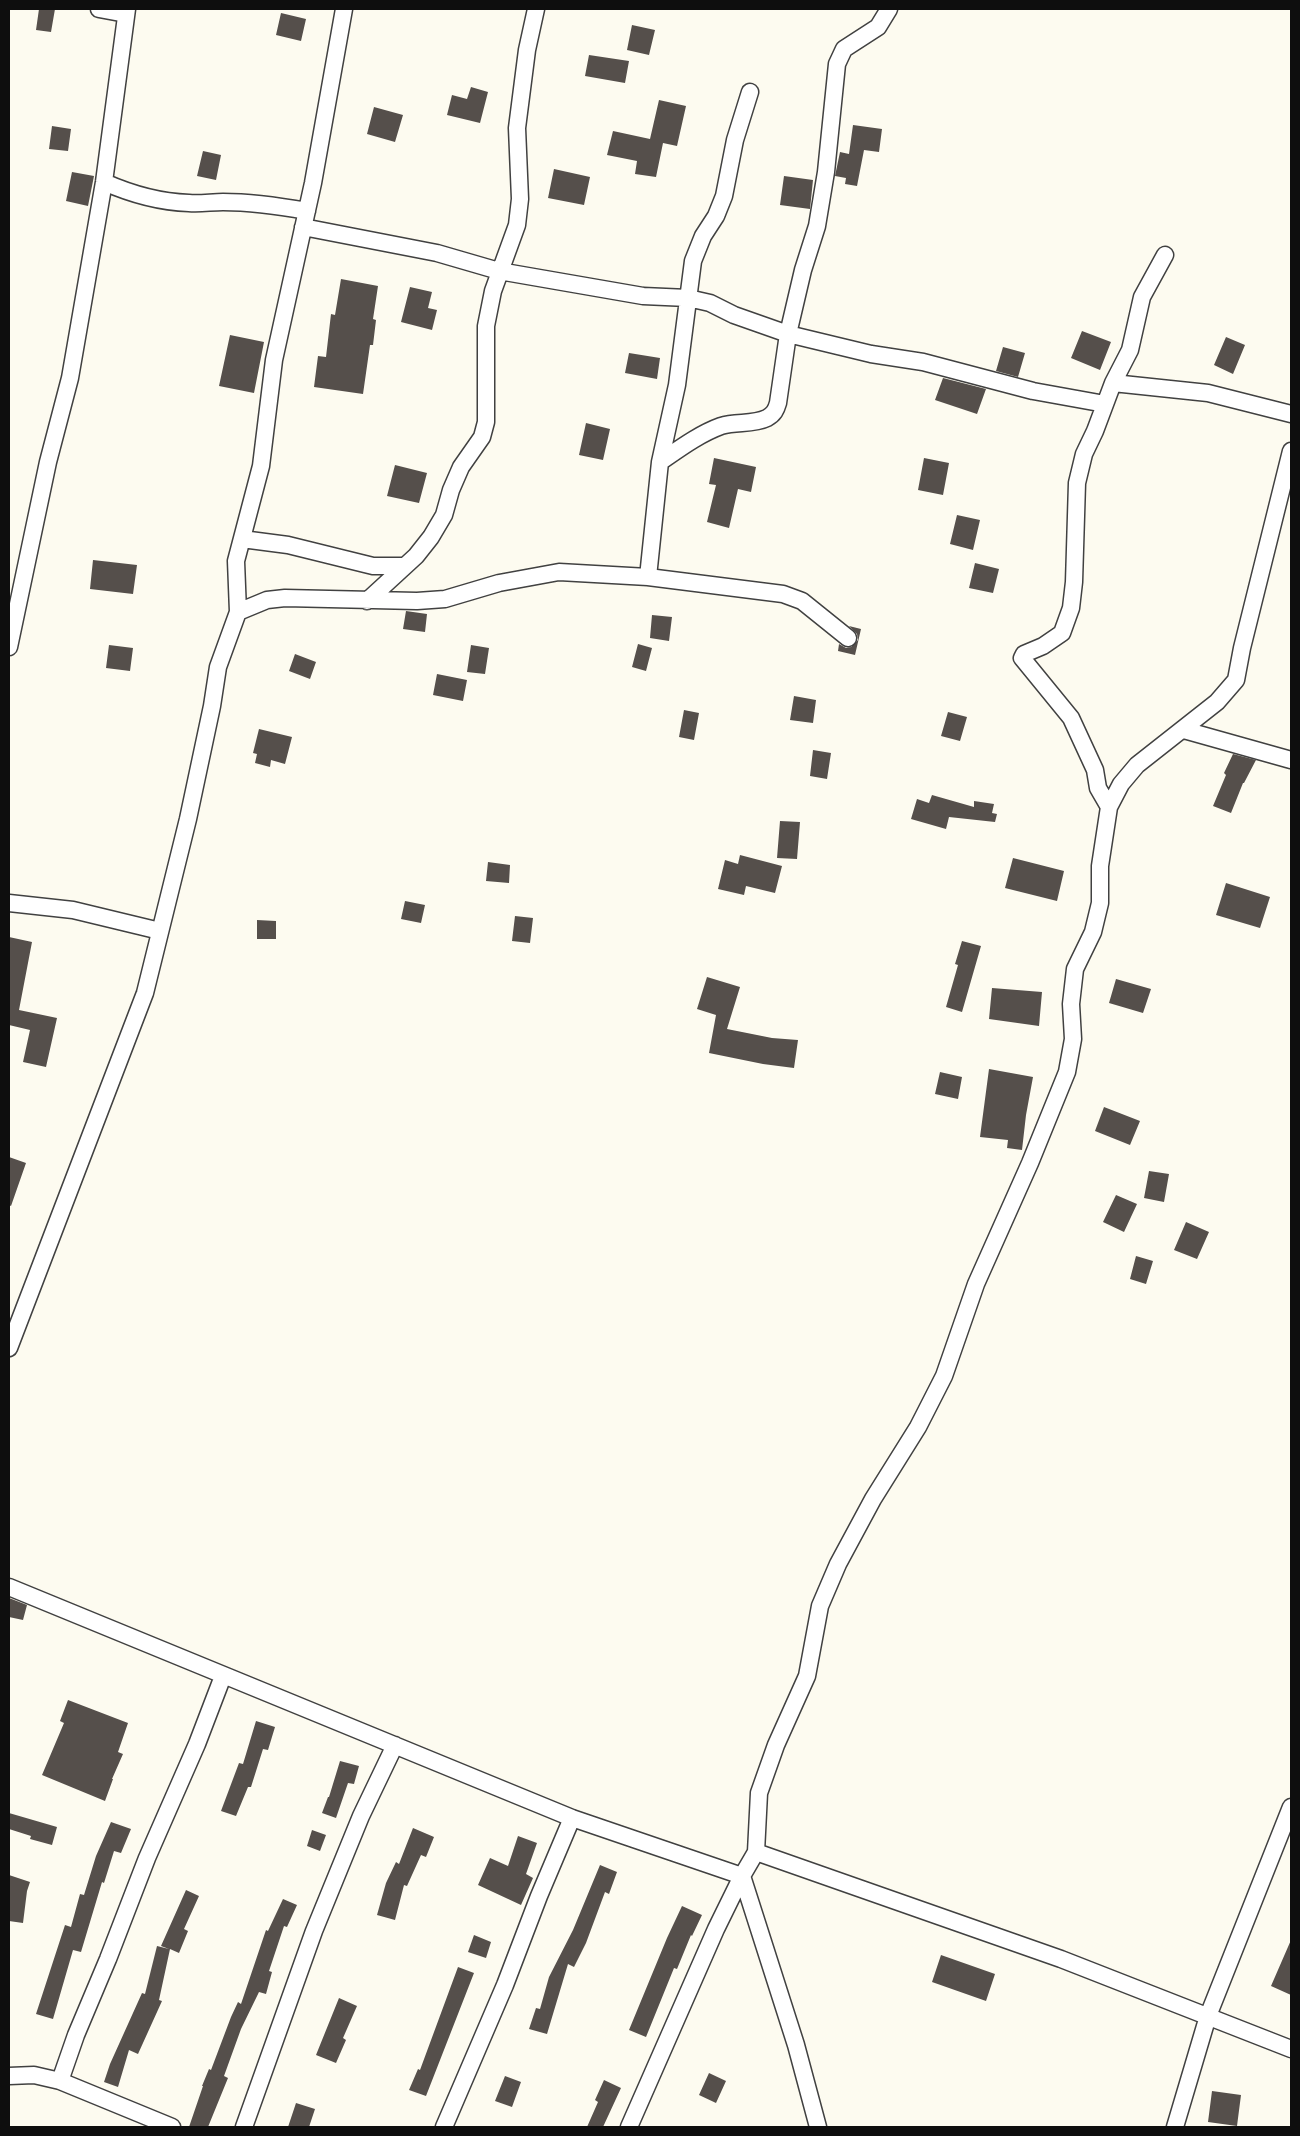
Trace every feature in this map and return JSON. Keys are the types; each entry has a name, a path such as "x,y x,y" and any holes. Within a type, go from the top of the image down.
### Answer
{"street":[{"path":"9,647 48,462 70,378 104,182 127,11 99,9"},
{"path":"9,1348 145,993 188,819 212,706 218,667 238,612 236,561 261,466 274,360 307,210 344,9"},
{"path":"367,601 406,566 431,537 444,515 451,490 462,467 482,437 486,422 486,326 500,271 517,225 520,199 517,128 527,50 536,9"},
{"path":"660,462 702,435 723,426 766,419 775,413 788,334 803,270 817,226 826,172 836,64 844,49 878,27 889,9"},
{"path":"648,577 660,462 677,384 693,261 703,236 716,216 724,196 735,140 750,92"},
{"path":"104,182 126,192 160,200 190,204 222,202 268,204 307,210"},
{"path":"303,227 437,253 500,271 644,296 688,298 710,303 734,315 788,334 871,354 923,362 1032,391 1105,404"},
{"path":"1110,807 1098,788 1095,770 1071,718 1022,658 1062,632 1071,608 1074,582 1077,483 1084,454 1113,384 1130,350 1142,297 1166,255"},
{"path":"1113,384 1208,393 1291,414"},
{"path":"629,2127 685,1998 742,1876 756,1852 759,1793 776,1745 807,1676 820,1606 838,1564 873,1499 918,1427 944,1376 976,1284 1030,1164 1067,1072 1073,1039 1071,1004 1076,969 1093,932 1097,918 1100,902 1100,866 1110,807 1120,784 1137,765 1184,730 1217,702 1236,680 1242,648 1291,451"},
{"path":"242,539 288,545 372,566 406,566"},
{"path":"238,612 268,600 285,598 367,601 445,599 499,583 559,572 648,577 783,594 802,601 848,638"},
{"path":"1184,730 1291,760"},
{"path":"9,902 72,910 160,931"},
{"path":"9,1587 222,1676 296,1703 572,1818 742,1876"},
{"path":"60,2081 76,2035 147,1858 197,1744 222,1676"},
{"path":"244,2127 314,1932 361,1816 395,1745"},
{"path":"1175,2127 1208,2016 1291,1807"},
{"path":"444,2127 505,1985 539,1896 572,1818"},
{"path":"756,1852 1061,1959 1291,2049"},
{"path":"742,1876 796,2045 818,2127"},
{"path":"9,2076 34,2075 60,2081 172,2127"}],"building":[{"path":"39,9 55,9 51,32 36,30"},
{"path":"281,13 306,19 301,41 276,35"},
{"path":"632,25 655,30 649,55 627,50"},
{"path":"589,55 629,61 625,83 585,76"},
{"path":"471,87 488,92 480,123 447,115 452,95 467,99"},
{"path":"659,100 686,106 677,146 663,143 656,177 635,174 637,161 607,155 613,131 650,139"},
{"path":"374,107 403,115 395,142 367,134"},
{"path":"853,125 882,129 879,152 864,150 857,186 845,184 846,178 835,176 840,152 849,154"},
{"path":"52,126 71,129 68,151 49,149"},
{"path":"203,151 221,155 216,180 197,176"},
{"path":"554,169 590,177 584,205 548,198"},
{"path":"72,172 94,176 88,206 66,201"},
{"path":"784,176 813,180 810,209 780,205"},
{"path":"341,279 378,286 373,319 376,320 373,345 370,345 363,394 314,387 318,356 326,357 331,314 335,315"},
{"path":"410,287 432,292 428,308 437,310 432,330 401,322"},
{"path":"1082,331 1111,342 1100,370 1071,358"},
{"path":"230,335 264,342 254,393 219,386"},
{"path":"1226,337 1245,345 1233,374 1214,365"},
{"path":"1003,347 1025,353 1018,377 996,371"},
{"path":"629,353 660,358 657,379 625,373"},
{"path":"943,378 986,389 977,414 935,400"},
{"path":"586,423 610,429 603,460 579,455"},
{"path":"714,458 756,467 751,492 738,489 729,528 707,522 716,485 709,484"},
{"path":"924,458 949,463 943,495 918,490"},
{"path":"395,465 427,473 419,503 387,496"},
{"path":"957,515 980,520 973,550 950,544"},
{"path":"93,560 137,565 133,594 90,589"},
{"path":"975,563 999,569 993,593 969,588"},
{"path":"406,611 427,614 425,632 403,629"},
{"path":"652,615 672,617 669,641 650,638"},
{"path":"849,626 861,629 855,655 838,651 839,644 846,648 851,647 858,640 857,634"},
{"path":"638,644 652,648 646,671 632,667"},
{"path":"109,645 133,648 130,671 106,668"},
{"path":"471,645 489,648 485,674 467,672"},
{"path":"295,654 316,662 310,679 289,671"},
{"path":"437,674 467,680 463,701 433,695"},
{"path":"794,696 816,700 813,723 790,720"},
{"path":"684,710 699,713 694,740 679,737"},
{"path":"948,712 967,717 960,741 941,736"},
{"path":"259,729 292,737 285,764 271,760 270,767 255,763 257,754 253,753"},
{"path":"813,750 831,753 827,779 810,776"},
{"path":"1233,754 1256,760 1243,783 1231,813 1213,806 1226,775 1224,773"},
{"path":"932,795 974,807 974,801 994,804 992,813 997,814 995,822 949,817 946,829 911,819 917,799 929,803"},
{"path":"780,821 800,822 797,859 777,858"},
{"path":"740,855 782,866 775,893 746,886 744,895 718,889 725,860 738,864"},
{"path":"1013,858 1064,871 1057,901 1005,888"},
{"path":"488,862 510,865 509,883 486,881"},
{"path":"1226,883 1270,897 1260,928 1216,915"},
{"path":"405,901 425,905 421,923 401,919"},
{"path":"515,916 533,918 530,943 512,941"},
{"path":"257,920 276,921 276,939 257,939"},
{"path":"9,937 32,942 19,1010 57,1018 46,1067 23,1062 30,1030 9,1025"},
{"path":"962,941 981,946 962,1012 946,1007 958,965 955,964"},
{"path":"707,977 740,987 727,1029 772,1038 798,1040 794,1068 709,1053 716,1015 697,1009"},
{"path":"1116,979 1151,989 1143,1013 1109,1003"},
{"path":"992,988 1042,992 1039,1026 989,1019"},
{"path":"989,1069 1033,1077 1022,1150 1007,1148 1008,1140 980,1137"},
{"path":"940,1072 962,1077 958,1099 935,1094"},
{"path":"1104,1107 1140,1121 1130,1145 1095,1131"},
{"path":"9,1157 26,1163 11,1206 9,1205"},
{"path":"1149,1171 1169,1174 1164,1202 1144,1198"},
{"path":"1116,1195 1137,1204 1124,1232 1103,1222"},
{"path":"1186,1222 1209,1232 1197,1259 1174,1250"},
{"path":"1136,1256 1153,1261 1146,1284 1130,1279"},
{"path":"9,1598 27,1605 23,1620 9,1617"},
{"path":"68,1700 128,1723 118,1752 123,1754 105,1801 42,1775 64,1723 60,1721"},
{"path":"256,1721 275,1727 268,1750 263,1749 251,1787 248,1787 236,1816 221,1811 239,1763 243,1764"},
{"path":"340,1761 359,1766 354,1784 348,1783 336,1818 322,1813"},
{"path":"9,1813 57,1827 52,1845 30,1839 31,1836 9,1829"},
{"path":"111,1822 131,1829 121,1853 114,1851 104,1883 102,1882 81,1952 73,1950 53,2019 36,2014 65,1925 71,1927 80,1894 84,1895 96,1856"},
{"path":"413,1828 434,1837 426,1857 421,1855 407,1886 404,1885 395,1920 377,1915 386,1883 396,1862 399,1864"},
{"path":"312,1830 326,1835 320,1851 307,1846"},
{"path":"518,1836 537,1843 526,1874 533,1878 521,1905 478,1885 490,1858 508,1866"},
{"path":"600,1865 617,1872 609,1894 605,1892 586,1943 574,1967 568,1964 547,2034 529,2029 536,2008 540,2009 549,1977 573,1930"},
{"path":"9,1875 30,1882 23,1923 9,1921"},
{"path":"186,1890 199,1896 184,1929 188,1931 179,1953 170,1949 159,2000 162,2001 138,2054 129,2050 118,2087 104,2082 110,2064 142,1993 145,1994 157,1946 169,1949 161,1946"},
{"path":"283,1899 297,1905 287,1927 284,1926 269,1971 272,1972 266,1994 259,1992 241,2029 224,2076 228,2078 208,2127 189,2127 209,2069 211,2070 238,2002 241,2004 266,1930 268,1931"},
{"path":"682,1906 702,1915 691,1935 677,1969 674,1968 646,2037 629,2030"},
{"path":"474,1935 491,1942 486,1958 468,1952"},
{"path":"1291,1940 1291,1995 1271,1986"},
{"path":"941,1955 995,1974 986,2001 932,1982"},
{"path":"458,1967 474,1973 426,2096 409,2090 418,2069 420,2070"},
{"path":"339,1998 357,2006 343,2038 346,2040 336,2063 316,2055"},
{"path":"709,2073 726,2081 716,2103 699,2095"},
{"path":"505,2076 521,2082 512,2107 495,2101"},
{"path":"604,2080 621,2088 603,2127 587,2127 598,2102 595,2100"},
{"path":"1212,2091 1241,2095 1237,2126 1208,2122"},
{"path":"296,2103 315,2109 309,2127 288,2127"}]}
